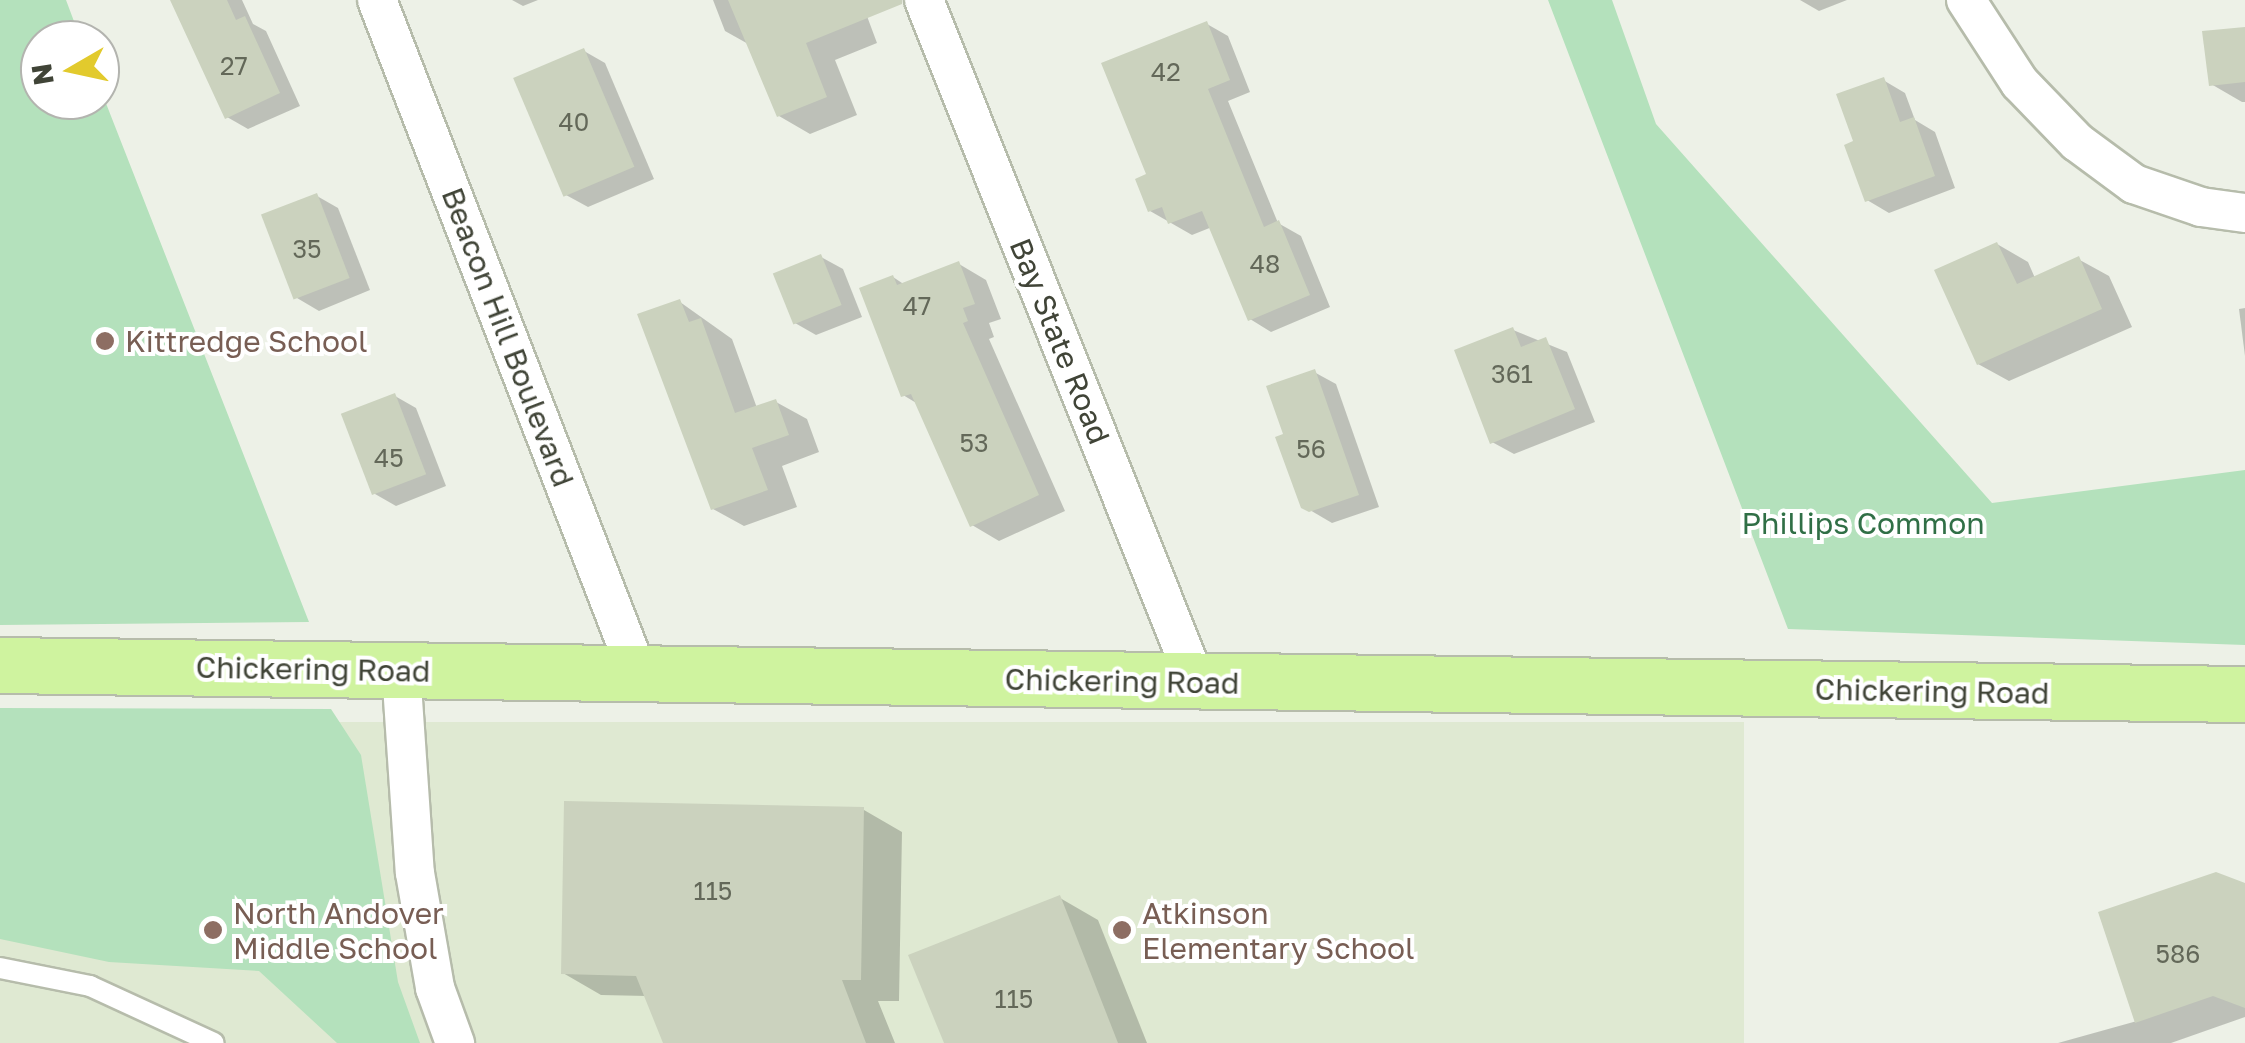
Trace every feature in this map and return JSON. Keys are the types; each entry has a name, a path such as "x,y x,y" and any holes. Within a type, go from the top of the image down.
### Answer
{"main road":[{"name":"Chickering Road","path":"0,665 2245,694"}],"street":[{"name":"Beacon Hill Boulevard","path":"377,0 638,674"},
{"name":"Bay State Road","path":"924,0 1196,682"},
{"path":"1966,0 2020,83 2076,142 2134,184 2201,208 2245,213"},
{"path":"401,670 415,873 436,988 455,1043"}],"lane":[{"path":"0,968 90,986 214,1043"}],"shaded area":[{"name":"Atkinson Elementary School","path":"0,722 1744,722 1744,1043 0,1043"}],"green space":[{"name":"Kittredge School","path":"0,0 66,0 74,20 20,20 20,120 113,120 309,622 0,625"},
{"name":"Phillips Common","path":"1548,0 1612,0 1656,124 1992,503 2245,470 2245,645 1788,629"},
{"name":"North Andover Middle School","path":"0,708 331,709 361,755 398,982 420,1043 337,1043 259,971 109,962 0,939"}],"building":[{"path":"170,0 227,0 236,20 245,16 280,93 225,119"},
{"path":"728,0 902,0 902,4 806,43 827,97 777,117"},
{"path":"1207,21 1230,80 1208,89 1264,227 1279,220 1310,295 1248,321 1202,211 1168,224 1162,207 1148,212 1135,179 1146,174 1101,63"},
{"path":"2245,27 2245,82 2209,86 2202,31"},
{"path":"584,48 634,167 564,197 513,78"},
{"path":"1884,77 1900,122 1914,117 1935,176 1865,202 1844,145 1853,141 1836,94"},
{"path":"317,193 350,278 294,299 261,215"},
{"path":"1997,242 2017,284 2079,256 2102,309 1977,365 1934,270"},
{"path":"821,254 842,305 793,324 773,273"},
{"path":"959,261 975,304 963,308 968,321 963,323 1039,495 970,527 911,394 901,397 859,288 893,275 897,285"},
{"path":"680,299 689,322 701,318 735,413 776,399 789,435 752,448 768,490 711,510 637,314"},
{"path":"1513,327 1521,347 1546,337 1575,409 1490,444 1454,350"},
{"path":"1315,369 1359,495 1309,512 1301,508 1275,437 1283,434 1266,386"},
{"path":"395,393 426,474 372,495 341,414"},
{"path":"564,801 864,807 861,980 842,980 866,1043 663,1043 636,976 561,974"},
{"path":"2216,872 2245,883 2245,1008 2213,996 2135,1023 2098,912"},
{"path":"1060,895 1118,1043 944,1043 908,955"}],"place":[{"name":"Kittredge School","path":"105,341"},
{"name":"North Andover Middle School","path":"213,930"},
{"name":"Atkinson Elementary School","path":"1122,930"}]}
